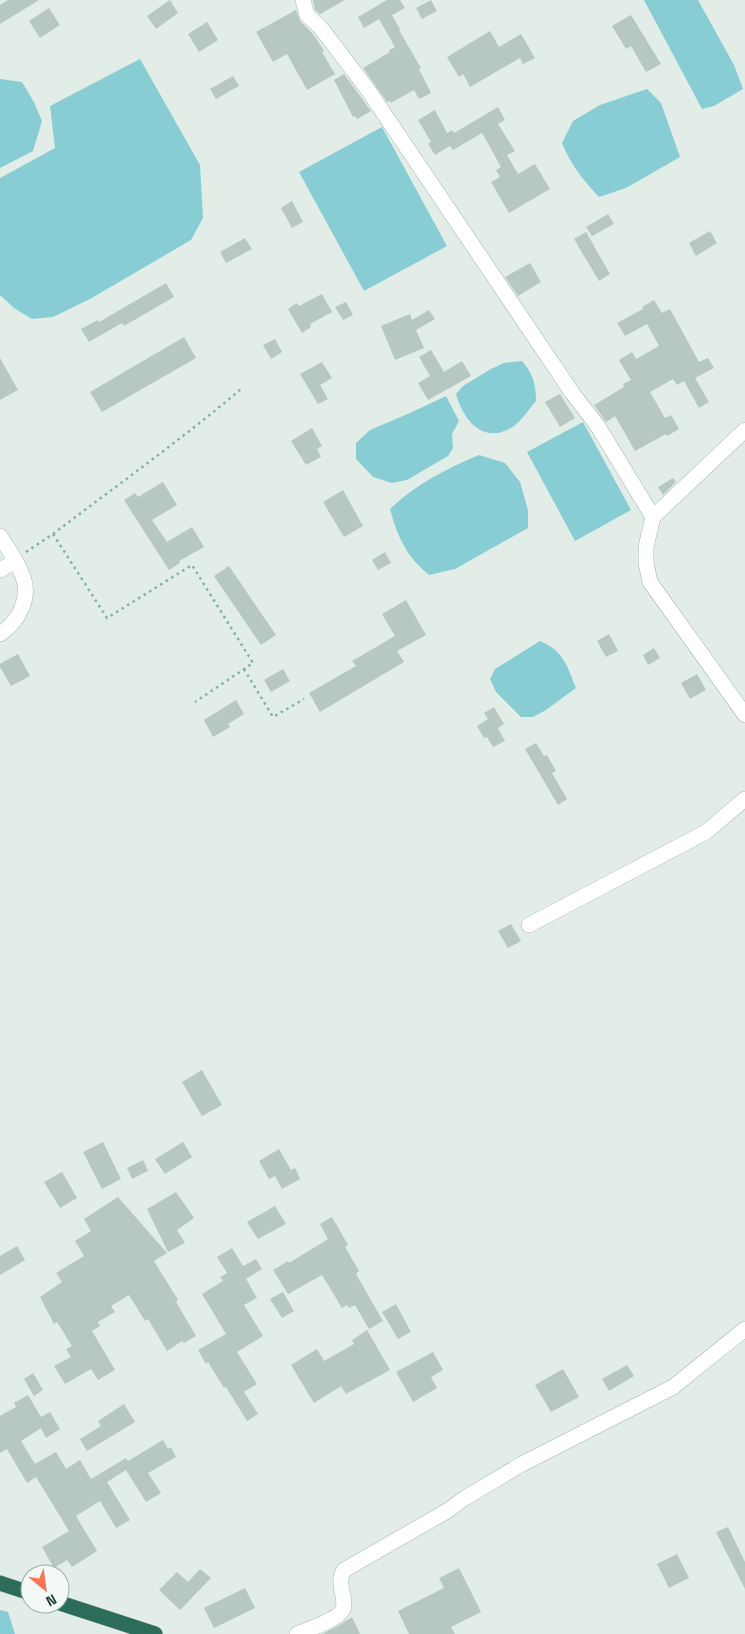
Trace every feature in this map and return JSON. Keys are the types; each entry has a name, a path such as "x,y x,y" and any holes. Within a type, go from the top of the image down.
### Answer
{"highway":[{"path":"0,1583 20,1590"},
{"path":"70,1606 154,1634"}],"street":[{"path":"303,0 307,15 321,28 368,90 568,386 597,425 653,517"},
{"path":"745,430 653,517 646,547 646,563 650,582 745,715"},
{"path":"0,536 24,578 25,592 20,614 10,628 0,634"},
{"path":"0,570 15,560"},
{"path":"529,925 706,832 745,799"},
{"path":"297,1634 336,1617 342,1611 344,1604 340,1583 344,1570 447,1511 522,1464 673,1387 745,1328"}],"path":[{"path":"15,560 197,427 241,389"},
{"path":"53,534 107,618 192,565 253,663 195,702"},
{"path":"244,669 273,717 304,699"}],"water":[{"path":"644,0 698,0 734,65 743,89 714,106 702,109"},
{"path":"140,59 200,165 203,218 191,240 90,299 53,317 32,319 14,308 0,295 0,178 55,148 50,106"},
{"path":"0,79 22,82 34,102 42,121 33,151 0,168"},
{"path":"647,89 661,103 680,157 626,188 599,197 578,172 562,143 573,121 600,105"},
{"path":"382,127 447,246 364,291 299,172"},
{"path":"522,361 529,370 533,380 536,401 513,427 499,433 482,431 468,420 456,394 463,386 491,369 504,363"},
{"path":"446,396 459,421 452,434 453,448 448,456 407,480 392,483 373,477 356,459 356,443 370,430"},
{"path":"583,422 631,510 575,541 527,452"},
{"path":"479,455 505,463 520,482 528,510 528,528 455,569 429,575 414,561 404,546 390,509 410,492 432,478"},
{"path":"540,641 560,654 576,688 533,717 521,717 496,692 490,679 495,669"},
{"path":"0,1610 8,1612 15,1634 0,1634"}],"building":[{"path":"8,0 39,0 0,24 0,5"},
{"path":"170,0 178,13 156,29 147,16"},
{"path":"313,0 345,0 320,14 315,10"},
{"path":"387,0 400,0 405,8 392,15 421,68 419,69 431,93 419,99 414,90 391,103 390,101 387,102 363,68 395,47 379,19 364,28 358,17"},
{"path":"431,0 437,11 422,19 416,8"},
{"path":"49,8 60,25 40,38 29,21"},
{"path":"296,10 300,21 314,35 324,51 322,52 335,74 307,90 287,54 273,62 256,32"},
{"path":"631,15 661,64 646,72 631,46 626,49 612,26"},
{"path":"207,22 218,40 199,52 188,34"},
{"path":"490,31 499,47 521,34 535,58 523,64 520,58 470,87 463,74 459,77 447,57"},
{"path":"344,74 371,111 357,119 355,116 353,117 334,80"},
{"path":"233,76 239,86 216,99 210,89"},
{"path":"498,107 505,120 498,124 515,151 507,155 518,174 535,164 550,189 509,213 491,182 500,177 496,170 501,167 482,133 453,150 450,146 435,155 428,144 431,142 418,120 435,110 447,133 452,130 454,133"},
{"path":"292,201 303,222 292,228 281,208"},
{"path":"608,214 614,224 592,236 586,227"},
{"path":"710,231 717,243 696,256 689,243"},
{"path":"586,232 610,274 599,281 574,239"},
{"path":"245,238 252,249 226,263 220,252"},
{"path":"530,263 541,282 518,296 505,277"},
{"path":"166,283 174,297 124,326 122,323 89,342 81,329 98,320 99,322"},
{"path":"322,294 332,312 310,324 311,327 302,333 288,309 297,303 299,306"},
{"path":"654,300 662,313 670,309 699,362 708,358 714,368 695,378 709,402 699,408 684,381 677,385 673,379 650,392 665,418 671,415 679,429 635,451 615,416 606,422 594,405 624,387 623,384 631,380 619,360 632,352 636,359 659,346 647,324 625,336 617,323 643,309 642,307"},
{"path":"346,302 353,315 343,320 335,307"},
{"path":"429,310 435,319 416,330 424,348 395,360 381,326 410,314 412,320"},
{"path":"184,337 196,358 102,412 90,392"},
{"path":"275,339 282,352 271,359 263,345"},
{"path":"431,350 444,372 462,361 471,376 428,400 418,383 430,376 419,357"},
{"path":"0,358 18,390 0,400"},
{"path":"322,362 332,378 320,385 328,399 318,404 300,374"},
{"path":"560,394 575,418 560,427 545,402"},
{"path":"312,428 322,446 317,449 321,457 306,465 291,441"},
{"path":"673,478 676,482 663,495 658,487"},
{"path":"163,482 177,505 152,520 167,542 192,527 204,547 179,561 180,563 169,570 124,500 135,493 138,497"},
{"path":"343,490 363,526 344,537 323,502"},
{"path":"385,552 391,563 378,570 372,560"},
{"path":"229,566 276,635 261,645 214,576"},
{"path":"406,600 426,635 397,651 404,662 320,712 309,693 356,666 352,661 395,636 382,614"},
{"path":"609,634 618,651 606,657 597,641"},
{"path":"654,648 660,658 648,665 643,655"},
{"path":"18,654 30,676 11,686 0,664"},
{"path":"283,669 290,681 271,692 264,680"},
{"path":"697,674 706,690 690,699 681,683"},
{"path":"236,700 244,714 228,724 230,727 213,737 204,720"},
{"path":"494,707 504,724 498,728 505,741 493,747 487,737 484,738 477,726 488,719 484,713"},
{"path":"536,743 544,756 547,755 556,771 552,773 567,799 558,805 525,749"},
{"path":"511,924 521,941 508,948 498,931"},
{"path":"202,1070 222,1105 202,1116 182,1082"},
{"path":"103,1142 121,1179 102,1189 83,1152"},
{"path":"183,1142 192,1157 165,1174 155,1159"},
{"path":"279,1149 291,1170 295,1168 300,1179 282,1189 275,1176 269,1179 259,1161"},
{"path":"143,1160 148,1171 132,1179 127,1168"},
{"path":"62,1172 77,1198 60,1208 44,1182"},
{"path":"176,1192 194,1218 177,1230 185,1243 168,1252 147,1209"},
{"path":"118,1197 167,1253 154,1261 178,1300 176,1302 196,1336 184,1343 182,1341 167,1351 148,1319 145,1321 129,1295 111,1306 115,1312 98,1322 100,1326 92,1331 115,1370 98,1380 91,1369 65,1384 54,1366 71,1357 66,1349 72,1346 57,1322 54,1324 40,1297 62,1282 56,1273 84,1256 75,1241 91,1231 84,1219"},
{"path":"275,1206 286,1224 258,1239 247,1222"},
{"path":"332,1217 348,1245 345,1247 359,1271 356,1274 383,1321 369,1329 355,1305 349,1308 347,1305 342,1308 322,1275 288,1294 273,1270 288,1261 289,1263 328,1239 320,1224"},
{"path":"17,1246 25,1260 0,1275 0,1256"},
{"path":"232,1248 243,1266 256,1259 262,1269 246,1279 257,1298 244,1305 263,1336 237,1352 257,1384 244,1392 258,1414 247,1421 226,1387 224,1388 198,1350 226,1334 202,1294 223,1281 220,1277 227,1273 217,1257"},
{"path":"283,1292 294,1311 282,1318 270,1299"},
{"path":"396,1304 411,1332 398,1339 382,1312"},
{"path":"367,1330 390,1370 346,1394 341,1386 314,1403 291,1365 317,1349 324,1361 354,1344 352,1340"},
{"path":"433,1352 443,1370 431,1377 437,1388 413,1402 396,1372"},
{"path":"627,1365 634,1376 609,1391 602,1379"},
{"path":"563,1369 579,1397 551,1412 535,1385"},
{"path":"33,1373 43,1390 34,1396 24,1379"},
{"path":"28,1395 41,1417 50,1412 60,1429 46,1438 41,1428 21,1441 35,1464 56,1452 66,1469 80,1460 91,1479 126,1458 128,1461 163,1440 168,1449 171,1447 176,1457 148,1473 161,1493 146,1502 126,1470 107,1482 130,1520 116,1528 100,1501 76,1516 97,1551 72,1567 67,1560 60,1564 52,1564 42,1547 69,1531 36,1477 27,1483 7,1449 0,1453 0,1416 16,1407 14,1403"},
{"path":"124,1404 135,1422 87,1451 80,1439 101,1426 98,1421"},
{"path":"728,1527 745,1562 745,1589 716,1532"},
{"path":"677,1554 689,1578 669,1588 657,1564"},
{"path":"459,1568 481,1612 451,1627 455,1634 409,1634 398,1611 444,1588 439,1578"},
{"path":"200,1569 211,1578 180,1610 159,1590 177,1572 188,1582"},
{"path":"245,1588 255,1608 214,1628 204,1608"},
{"path":"352,1617 360,1634 322,1634 338,1626"}]}
